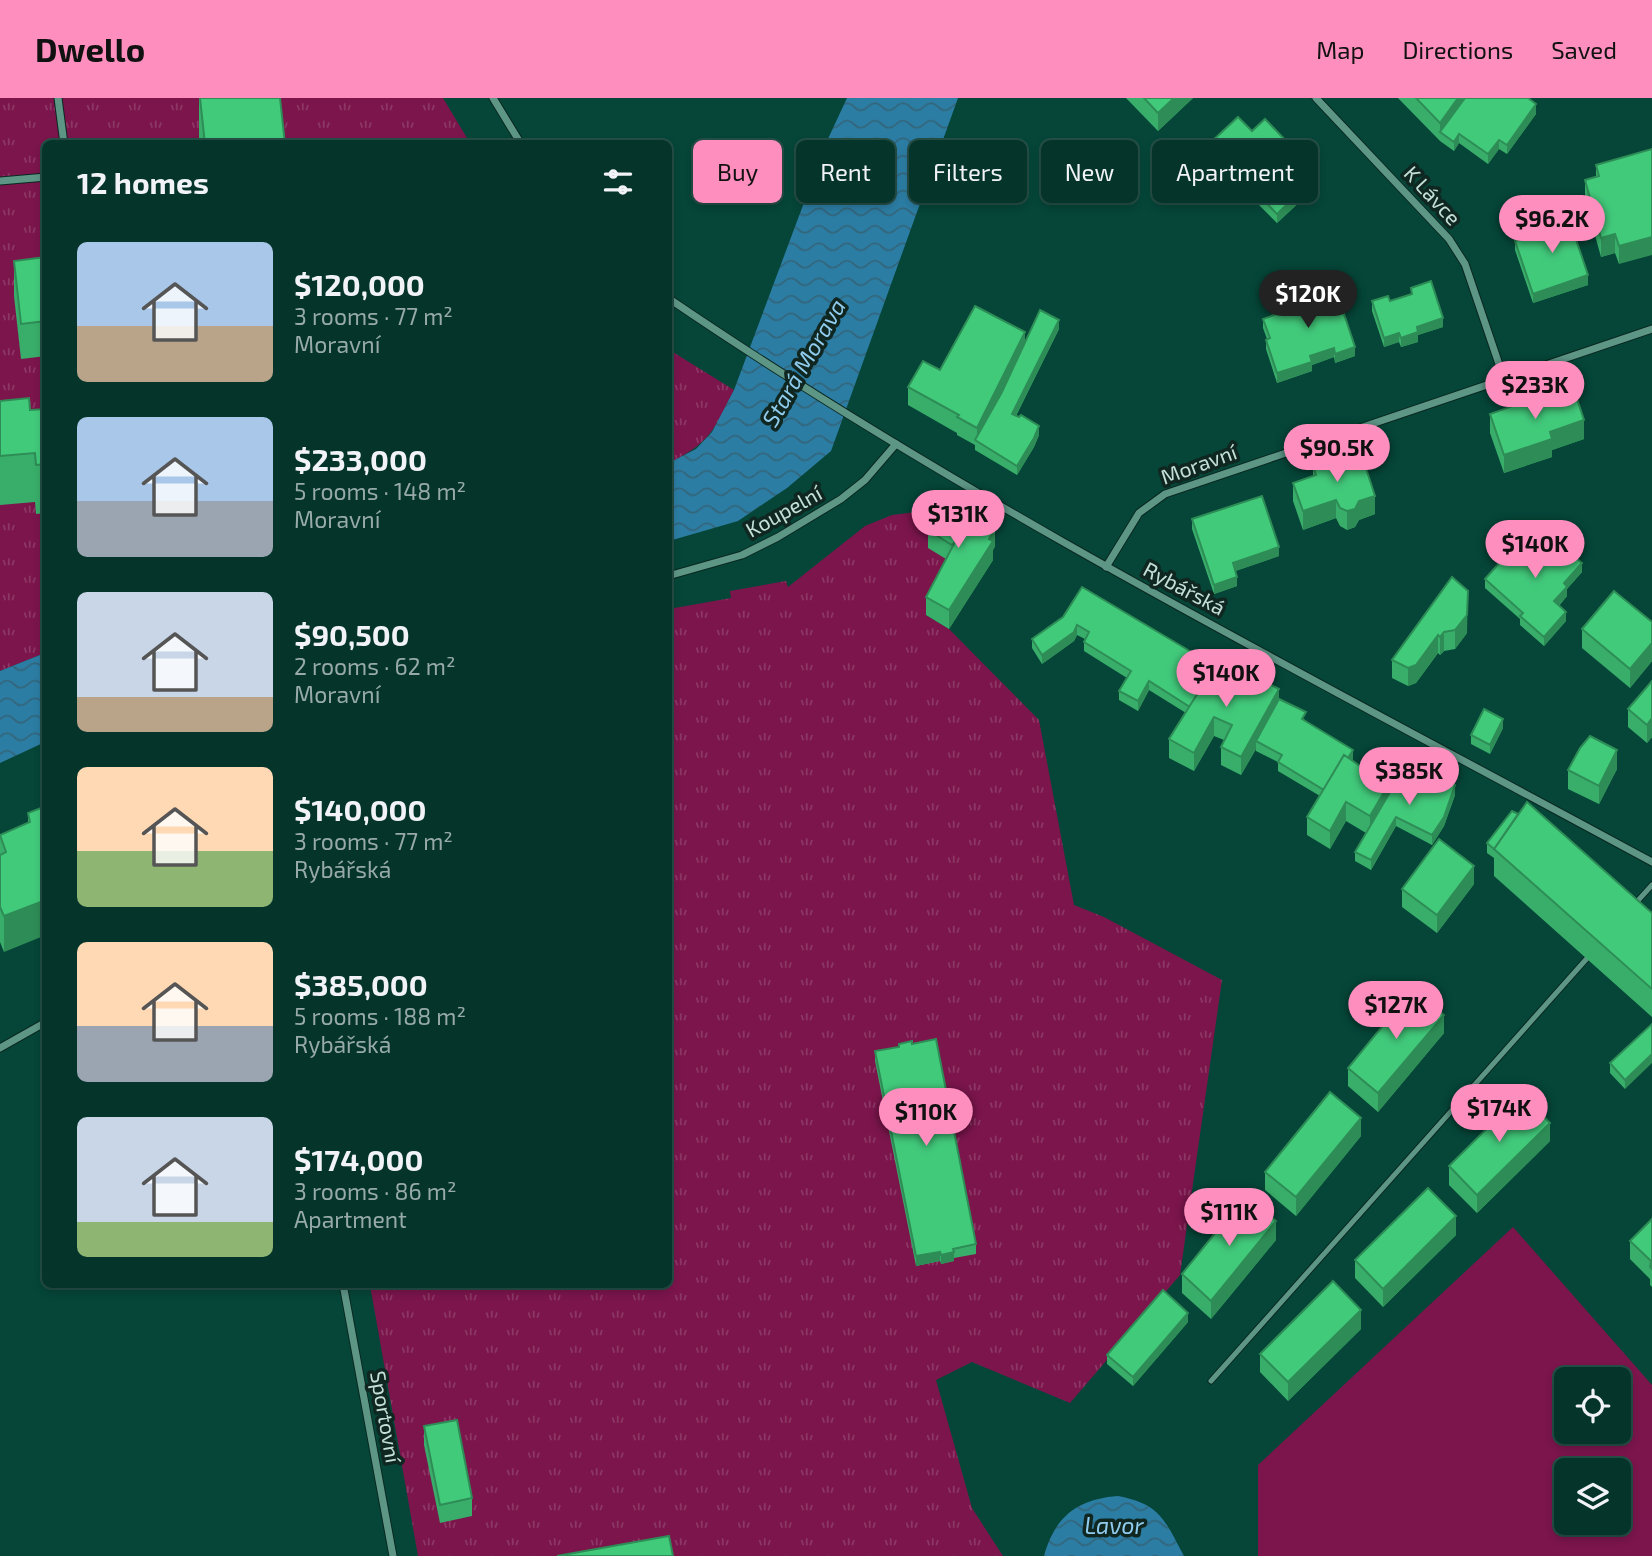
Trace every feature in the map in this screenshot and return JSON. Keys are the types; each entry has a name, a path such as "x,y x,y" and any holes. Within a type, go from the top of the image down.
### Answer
{"street":[{"path":"58,98 63,140"},
{"path":"493,98 519,140"},
{"name":"K Lávce","path":"1316,98 1449,240 1465,264 1504,379"},
{"path":"0,181 42,177"},
{"name":"Rybářská","path":"672,301 853,418 1106,567 1652,862"},
{"name":"Moravní","path":"1106,567 1139,513 1165,494 1652,329"},
{"name":"Koupelní","path":"672,575 742,555 778,537 858,487 896,444"},
{"path":"0,1048 42,1024"},
{"name":"Sportovní","path":"345,1288 393,1556"}],"lane":[{"path":"1626,914 1652,885"},
{"path":"1211,1381 1599,945"}],"green space":[{"path":"0,98 443,98 468,140 42,140 42,654 0,671"},
{"path":"672,351 734,390 709,434 683,456 672,462"},
{"path":"940,512 971,531 926,615 949,629 1039,720 1074,905 1104,917 1222,980 1180,1275 1070,1403 972,1362 936,1380 972,1508 1003,1556 418,1556 371,1288 672,1288 672,608 731,598 730,591 786,581 788,587 865,526 892,515"},
{"path":"1513,1227 1652,1385 1652,1556 1258,1556 1258,1465"}],"water":[{"name":"Stará Morava","path":"847,98 958,98 943,140 909,140 909,203 920,203 831,451 787,488 738,521 672,540 672,461 696,449 712,432 734,390 804,203 895,203 895,140 827,140"},
{"path":"42,654 42,743 0,763 0,671"},
{"name":"Lavor","path":"1118,1496 1153,1509 1166,1524 1184,1556 1044,1556 1055,1530 1070,1512 1091,1501"}],"building":[{"path":"200,98 280,98 285,140 205,140"},
{"path":"1144,98 1174,98 1158,113"},
{"path":"1416,98 1458,98 1440,123"},
{"path":"1465,98 1528,98 1536,104 1507,145 1499,140 1488,154 1459,134 1454,142 1440,132"},
{"path":"1238,117 1252,131 1265,119 1285,140 1213,140"},
{"path":"1652,149 1652,237 1619,246 1615,234 1601,238 1585,180 1599,176 1596,165"},
{"path":"1266,203 1288,203 1277,214"},
{"path":"1566,210 1588,275 1533,294 1515,241 1547,230 1543,217"},
{"path":"42,258 42,321 21,324 14,261"},
{"path":"1431,281 1443,318 1417,327 1418,332 1401,338 1399,333 1384,338 1372,301 1388,296 1390,301 1412,294 1411,288"},
{"path":"1335,287 1355,347 1335,354 1334,348 1310,356 1312,362 1277,373 1266,340 1270,338 1263,319 1293,308 1290,302"},
{"path":"975,306 1025,332 977,428 908,387 923,361 940,370"},
{"path":"1040,310 1059,320 1012,414 1019,417 1021,415 1039,426 1017,466 975,440 1002,392"},
{"path":"1574,390 1584,420 1550,432 1552,439 1504,455 1490,414 1538,397 1540,402"},
{"path":"29,398 30,410 42,409 42,464 36,465 35,453 0,456 0,401"},
{"path":"1360,450 1375,496 1359,501 1355,509 1347,511 1340,508 1336,500 1303,511 1293,483 1316,475 1313,466"},
{"path":"948,496 995,528 989,539 993,541 949,610 926,597 955,542 952,545 928,530"},
{"path":"1262,496 1279,547 1233,563 1237,577 1214,585 1192,519"},
{"path":"1537,533 1551,544 1555,540 1582,563 1564,583 1567,587 1554,601 1566,612 1544,637 1520,616 1523,613 1485,579 1502,560 1497,555 1511,539 1524,550"},
{"path":"1452,577 1468,591 1467,615 1455,630 1444,632 1440,637 1438,635 1416,665 1408,668 1392,660"},
{"path":"1082,587 1215,666 1190,707 1149,681 1138,701 1119,691 1131,671 1084,642 1089,632 1077,625 1074,632 1042,655 1032,639 1063,617"},
{"path":"1614,591 1652,622 1652,643 1630,669 1582,629"},
{"path":"1216,664 1226,670 1228,665 1246,672 1279,689 1241,757 1221,747 1232,725 1214,717 1194,753 1169,739"},
{"path":"1652,681 1652,718 1647,725 1628,709"},
{"path":"1279,699 1306,712 1302,719 1353,750 1348,758 1344,755 1324,790 1278,762 1282,755 1256,741"},
{"path":"1484,709 1503,719 1490,745 1471,735"},
{"path":"1590,736 1617,750 1599,786 1568,770"},
{"path":"1344,755 1372,774 1373,772 1390,782 1370,816 1346,802 1330,831 1307,817"},
{"path":"1407,763 1455,785 1444,817 1432,835 1396,817 1371,860 1355,852"},
{"path":"1527,802 1652,913 1652,989 1494,849"},
{"path":"42,808 42,902 4,916 0,907 0,855 6,852 0,835 30,822 28,813"},
{"path":"1512,811 1518,814 1494,849 1487,843"},
{"path":"1439,839 1474,866 1437,915 1402,889"},
{"path":"1413,989 1444,1015 1378,1093 1348,1068"},
{"path":"1652,1024 1652,1054 1625,1080 1610,1063"},
{"path":"936,1039 976,1244 953,1249 954,1252 941,1255 940,1252 916,1256 875,1051 899,1047 899,1044 912,1041 912,1044"},
{"path":"1330,1092 1361,1118 1296,1197 1265,1172"},
{"path":"1522,1094 1550,1123 1477,1195 1449,1166"},
{"path":"1428,1188 1456,1216 1383,1289 1355,1260"},
{"path":"1246,1195 1276,1221 1211,1301 1182,1274"},
{"path":"1652,1219 1652,1269 1651,1261 1630,1241"},
{"path":"1333,1281 1361,1310 1288,1382 1260,1354"},
{"path":"1163,1290 1188,1313 1133,1377 1107,1355"},
{"path":"457,1420 472,1498 440,1505 424,1426"},
{"path":"669,1536 673,1556 557,1556"}]}
